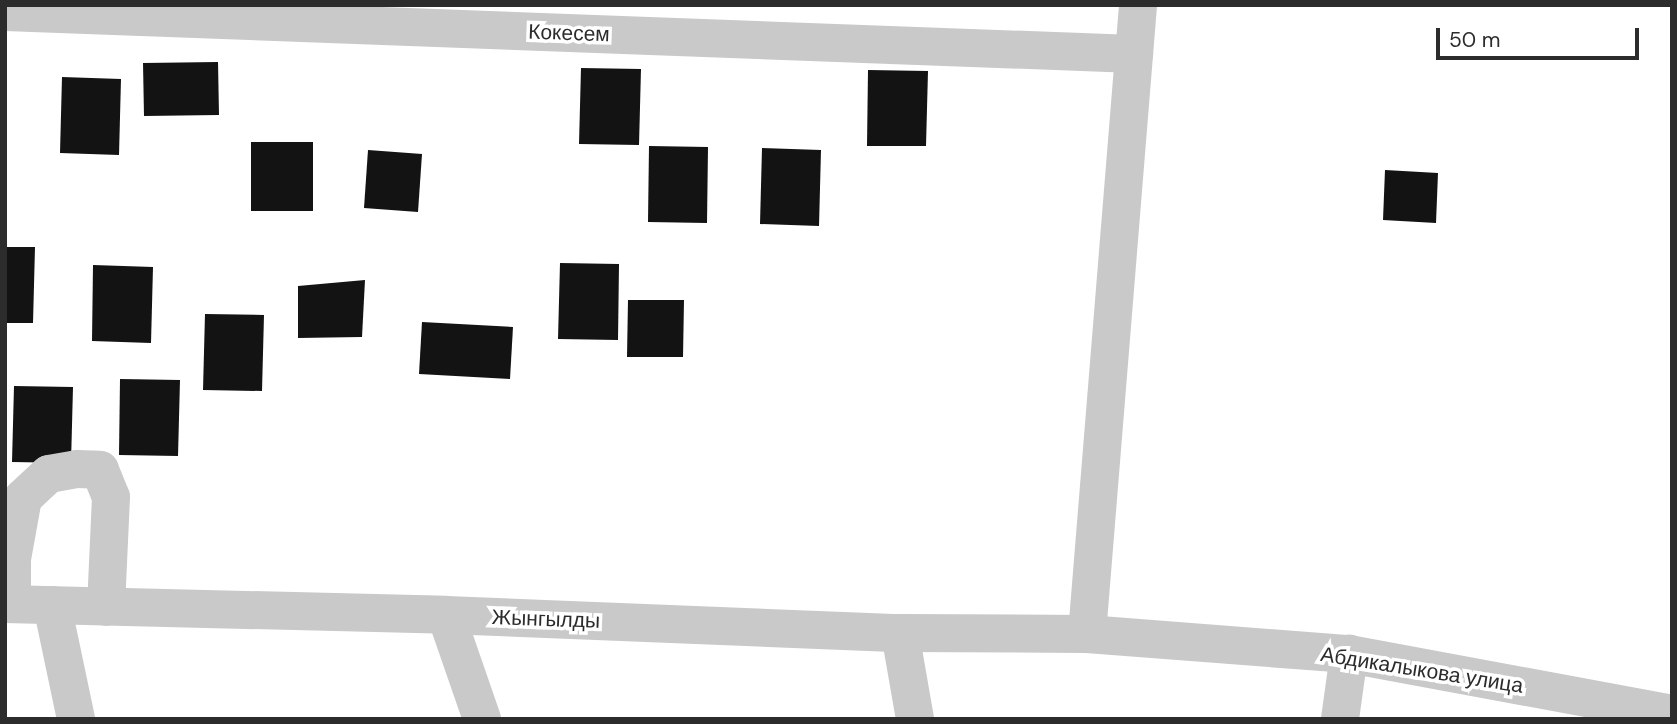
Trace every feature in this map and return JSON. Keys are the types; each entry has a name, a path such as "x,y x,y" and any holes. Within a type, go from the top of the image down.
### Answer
{"street":[{"path":"1087,634 1138,5"},
{"name":"Кокесем","path":"5,12 1134,54"},
{"path":"9,604 12,559 23,498 49,474 88,469 100,470 111,497 106,607"},
{"name":"Жынгылды","path":"9,604 446,615 901,633 1087,634"},
{"path":"52,605 76,719"},
{"path":"446,615 482,719"},
{"path":"901,633 915,719"},
{"name":"Абдикалыкова улица","path":"1087,634 1349,654 1672,714"},
{"path":"1340,719 1349,654"}],"building":[{"path":"218,62 219,115 144,116 143,63"},
{"path":"581,68 641,69 639,145 579,144"},
{"path":"868,70 928,71 926,146 867,146"},
{"path":"62,77 121,79 119,155 60,153"},
{"path":"251,142 313,142 313,211 251,211"},
{"path":"649,146 708,147 707,223 648,222"},
{"path":"762,148 821,150 819,226 760,224"},
{"path":"368,150 422,154 418,212 364,208"},
{"path":"1385,170 1438,173 1436,223 1383,220"},
{"path":"5,247 35,247 33,323 5,323"},
{"path":"560,263 619,264 618,340 558,339"},
{"path":"93,265 153,267 151,343 92,341"},
{"path":"365,280 362,337 298,338 298,286"},
{"path":"628,300 684,300 683,357 627,357"},
{"path":"205,314 264,315 262,391 203,390"},
{"path":"422,322 513,327 510,379 419,374"},
{"path":"120,379 180,380 178,456 119,455"},
{"path":"14,386 73,387 71,463 12,462"}]}
